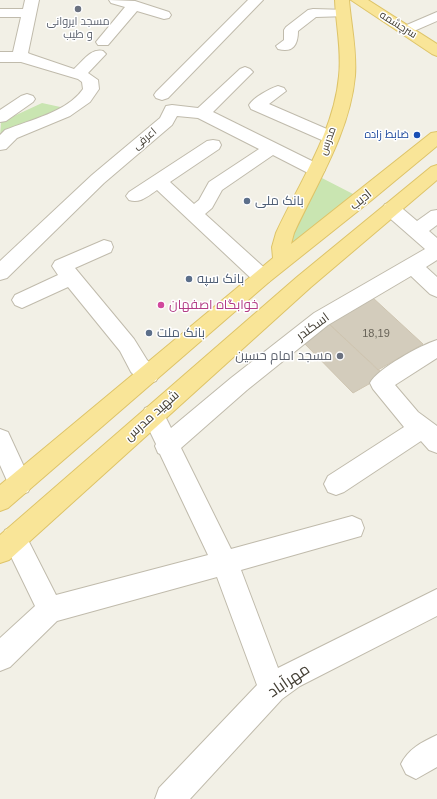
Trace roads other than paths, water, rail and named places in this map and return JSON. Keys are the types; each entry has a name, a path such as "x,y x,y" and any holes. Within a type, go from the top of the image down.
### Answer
{"main road":[{"name":"سرچشمه","path":"358,0 407,30 437,51"},
{"name":"مدرس","path":"283,261 281,247 285,233 326,151 347,76 342,6"},
{"name":"ادیب","path":"283,261 437,137"},
{"name":"ادیب","path":"304,282 437,170"},
{"path":"0,500 262,277 283,261 304,282"},
{"name":"شهید مدرس","path":"7,545 304,282"}],"street":[{"path":"116,0 164,15"},
{"path":"162,95 256,0"},
{"path":"316,0 323,13"},
{"path":"81,75 100,48 135,5"},
{"path":"0,13 31,6 20,54 23,57"},
{"name":"مدرس","path":"283,46 291,42 291,30 313,13 323,13 342,6"},
{"path":"407,30 437,16"},
{"path":"0,57 23,57 81,75 90,80 91,89 84,99 64,112 11,134 0,145"},
{"path":"202,113 245,72"},
{"path":"278,91 257,105 330,137"},
{"path":"0,118 26,99"},
{"name":"اعرفی","path":"0,273 98,179 166,121 172,110 202,113 316,170"},
{"path":"135,196 213,145"},
{"path":"192,214 206,204 215,186 272,148"},
{"path":"158,181 262,277"},
{"name":"اسکندر","path":"166,446 239,384 321,319 437,250 391,209"},
{"path":"416,231 437,216"},
{"path":"104,247 62,266 127,345 139,366 148,375"},
{"path":"412,265 437,288"},
{"path":"22,300 71,277"},
{"path":"336,484 430,436 410,420 381,383 415,360 437,348"},
{"path":"153,415 166,446 225,563 272,689"},
{"path":"0,439 20,484"},
{"path":"0,657 50,610 352,528"},
{"path":"7,545 50,610"},
{"name":"مهرآباد","path":"170,799 272,689 290,676 437,602"}],"place":[{"name":"مسجد ایروانی و طیب","path":"78,9"},
{"name":"ضابط زاده","path":"417,135"},
{"name":"بانک ملی","path":"247,201"},
{"name":"بانک سپه","path":"189,279"},
{"name":"خوابگاه اصفهان","path":"161,305"},
{"name":"بانک ملت","path":"149,333"},
{"name":"مسجد امام حسین","path":"340,356"}]}
